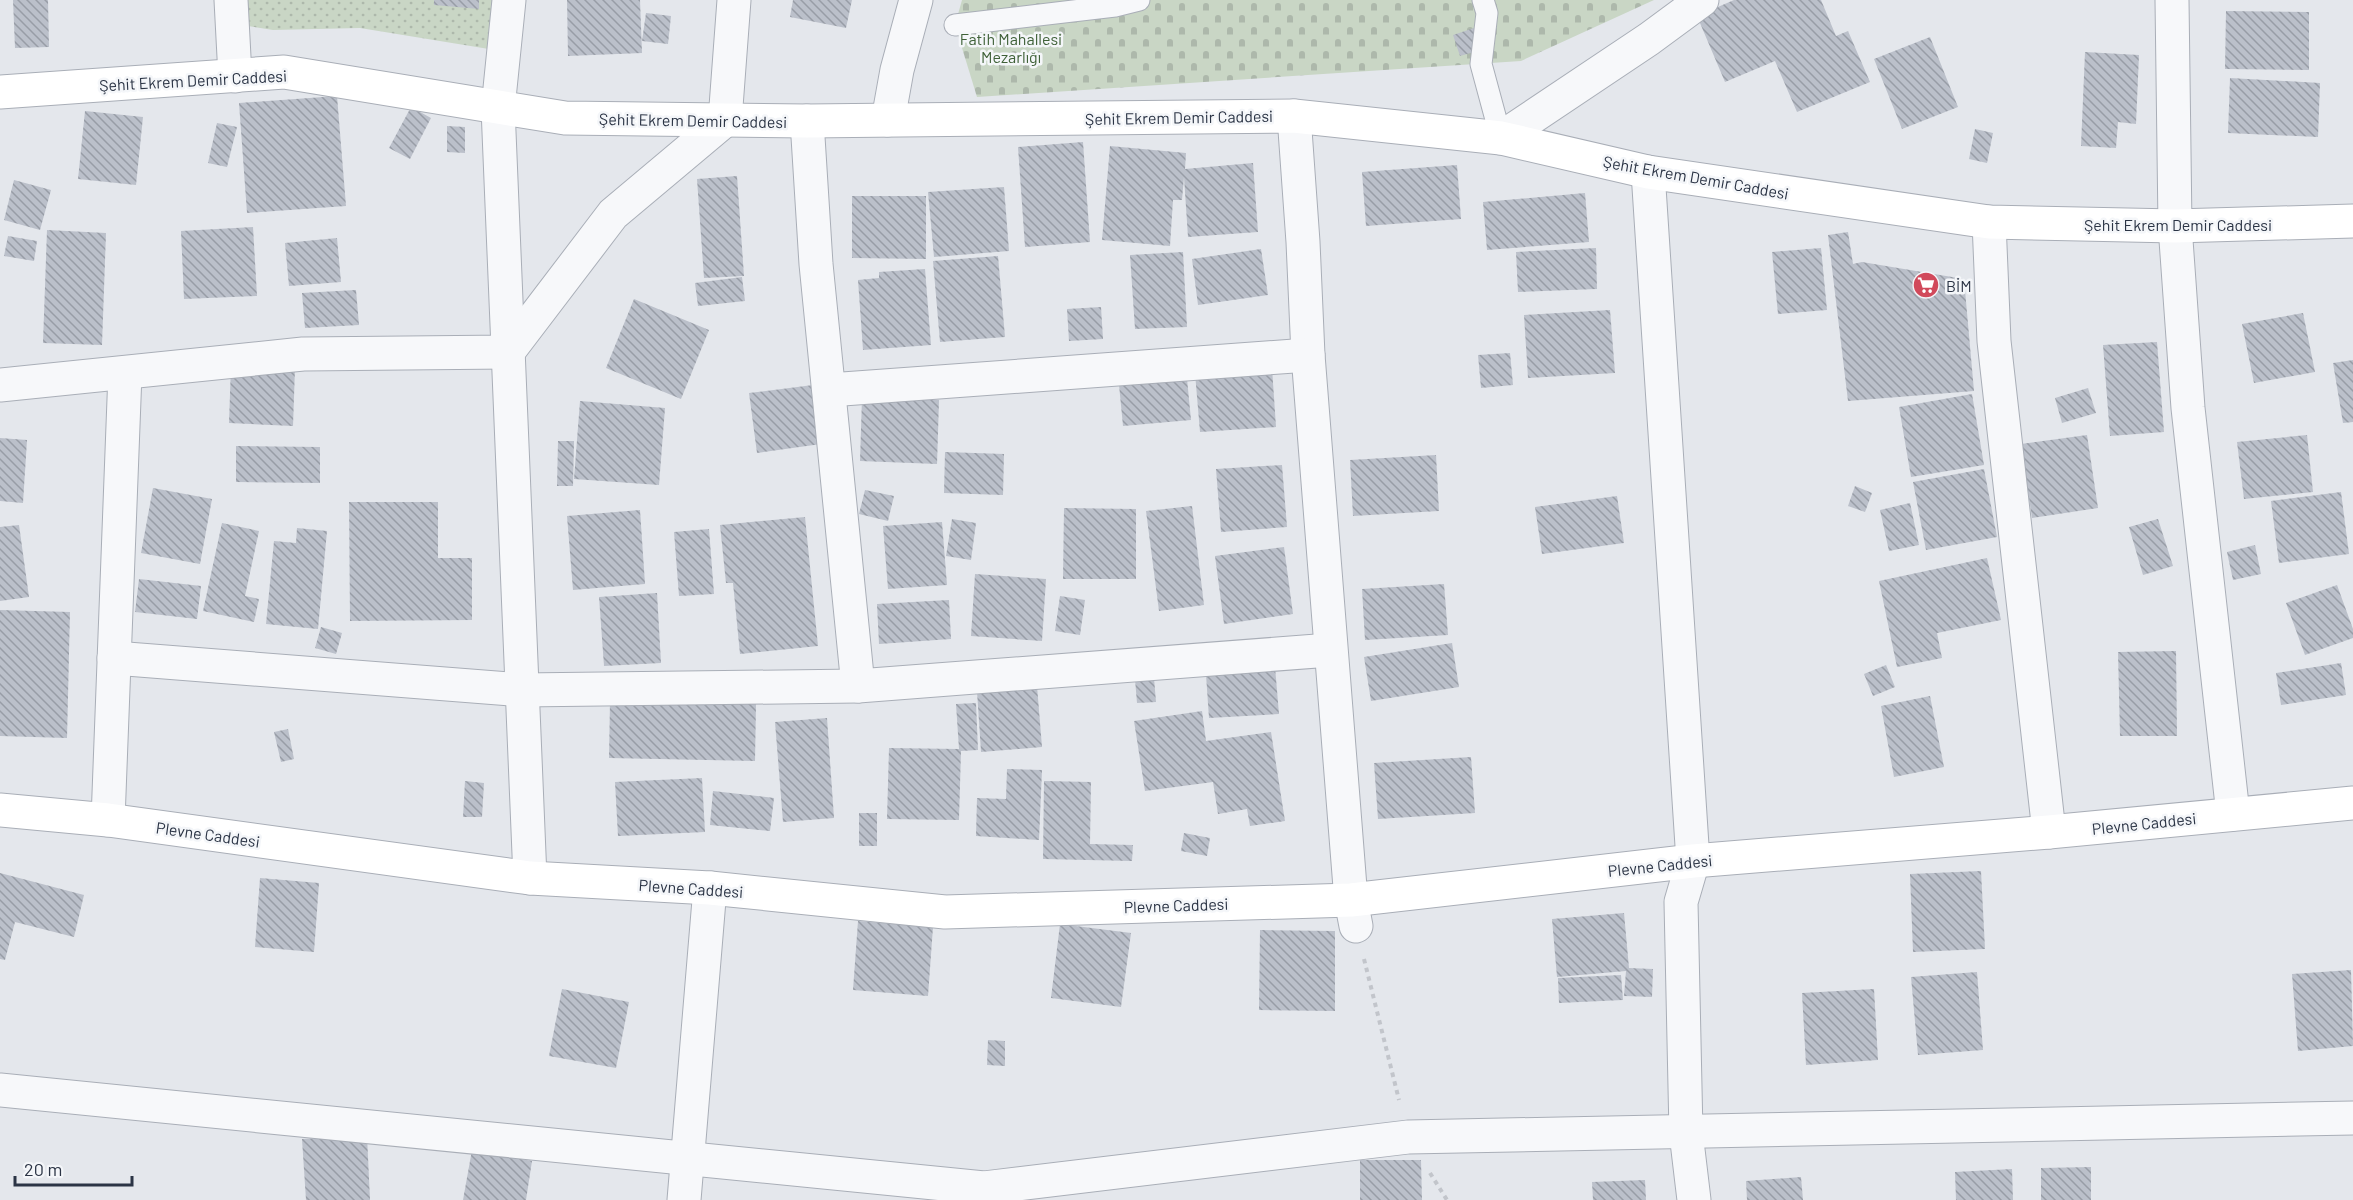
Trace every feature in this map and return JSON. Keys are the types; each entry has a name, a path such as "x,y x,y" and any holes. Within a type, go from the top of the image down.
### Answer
{"street":[{"path":"231,0 235,76"},
{"path":"509,0 498,108 530,878"},
{"path":"508,352 613,214 725,120 734,0"},
{"path":"888,120 897,70 916,0"},
{"path":"1502,138 1649,39 1702,0"},
{"path":"2172,0 2175,226 2188,408 2234,814"},
{"name":"Şehit Ekrem Demir Caddesi","path":"0,92 284,72 565,118 807,121 1294,116 1502,138 1648,172 1989,222 2175,226 2353,221"},
{"path":"1294,116 1304,242 1308,355 1330,650 1354,913"},
{"path":"807,121 816,264 858,686"},
{"path":"1648,172 1693,861 1681,902 1686,1133 1694,1200"},
{"path":"1989,222 1994,340 2049,832"},
{"path":"0,385 303,354 508,352"},
{"path":"829,390 1308,355"},
{"path":"108,820 125,373"},
{"path":"114,658 522,690 858,686 1330,650"},
{"name":"Plevne Caddesi","path":"0,810 108,820 530,878 710,888 945,912 1354,913 1693,861 2049,832 2353,803"},
{"path":"684,1200 710,888"},
{"path":"0,1090 984,1188 1408,1137 2353,1118"}],"lane":[{"path":"956,25 1115,6 1139,0"},
{"path":"1483,0 1487,13 1480,64 1502,138"}],"path":[{"path":"1354,913 1408,1137 1447,1200"}],"green space":[{"path":"248,0 499,0 495,50 360,28 273,30 248,26"},
{"name":"Fatih Mahallesi Mezarlığı","path":"962,0 1654,0 1521,61 977,97 955,25"}],"building":[{"path":"13,0 48,0 49,47 15,48"},
{"path":"434,0 479,0 479,9 434,5"},
{"path":"567,0 640,0 642,53 568,56"},
{"path":"793,0 852,0 846,28 790,17"},
{"path":"1734,0 1821,0 1836,36 1848,31 1870,82 1797,112 1775,61 1725,82 1697,16"},
{"path":"2226,11 2309,12 2309,70 2225,69"},
{"path":"646,13 671,16 668,44 642,41"},
{"path":"1474,28 1481,50 1460,56 1453,35"},
{"path":"1930,37 1958,107 1902,129 1874,59"},
{"path":"2085,52 2139,55 2136,124 2118,122 2116,148 2081,146"},
{"path":"2230,78 2320,83 2318,137 2228,133"},
{"path":"337,96 346,206 247,213 239,103"},
{"path":"411,107 431,118 410,159 389,148"},
{"path":"85,111 143,117 136,185 78,179"},
{"path":"217,123 237,127 227,167 208,163"},
{"path":"447,126 465,127 465,153 447,152"},
{"path":"1975,129 1993,133 1987,163 1969,159"},
{"path":"1083,142 1090,242 1025,247 1018,147"},
{"path":"1110,146 1186,153 1185,169 1253,163 1258,232 1188,237 1184,177 1182,200 1173,200 1170,246 1102,240"},
{"path":"1457,165 1461,219 1366,226 1362,172"},
{"path":"737,176 744,276 704,278 697,179"},
{"path":"14,180 51,190 40,230 4,220"},
{"path":"1004,187 1009,251 934,257 928,192"},
{"path":"1585,193 1589,242 1487,250 1483,202"},
{"path":"852,196 926,196 926,259 852,258"},
{"path":"253,227 257,296 184,299 181,231"},
{"path":"47,230 106,233 102,345 43,343"},
{"path":"1848,232 1853,264 1862,262 1964,279 1974,391 1848,401 1828,235"},
{"path":"8,236 37,241 34,261 4,256"},
{"path":"337,238 341,282 289,286 285,243"},
{"path":"1596,248 1597,289 1518,292 1516,252"},
{"path":"1821,248 1827,310 1778,314 1772,252"},
{"path":"1261,249 1268,295 1198,305 1192,259"},
{"path":"1183,252 1187,327 1135,329 1130,255"},
{"path":"998,256 1005,337 940,342 933,261"},
{"path":"925,269 931,345 863,350 858,280 879,278 879,272"},
{"path":"742,277 745,301 698,306 695,283"},
{"path":"356,290 359,325 305,328 302,293"},
{"path":"634,299 709,330 681,399 606,368"},
{"path":"1101,307 1103,339 1069,341 1067,309"},
{"path":"1610,310 1615,373 1528,378 1524,315"},
{"path":"2303,313 2315,372 2254,383 2242,324"},
{"path":"2157,342 2164,432 2110,436 2103,345"},
{"path":"1510,353 1513,385 1481,388 1478,355"},
{"path":"1185,358 1191,420 1123,426 1117,364"},
{"path":"2353,360 2353,422 2343,423 2333,363"},
{"path":"231,365 295,368 293,426 229,423"},
{"path":"1272,368 1276,427 1200,432 1195,373"},
{"path":"813,385 821,444 757,453 749,393"},
{"path":"2088,388 2096,413 2062,423 2055,398"},
{"path":"1972,394 1984,465 1911,477 1899,407"},
{"path":"862,397 939,400 937,464 860,461"},
{"path":"580,401 665,408 659,485 574,479"},
{"path":"2087,435 2098,508 2032,518 2021,444"},
{"path":"2307,435 2313,492 2244,499 2237,442"},
{"path":"0,438 27,440 23,503 0,501"},
{"path":"558,441 574,441 573,486 557,486"},
{"path":"236,446 320,447 320,483 236,482"},
{"path":"945,452 1004,454 1003,495 944,493"},
{"path":"1436,455 1439,511 1353,516 1350,460"},
{"path":"1282,465 1287,527 1221,532 1216,469"},
{"path":"1984,469 1997,537 1926,550 1913,482"},
{"path":"1855,486 1872,493 1865,512 1848,506"},
{"path":"153,488 212,499 200,564 141,553"},
{"path":"865,490 894,496 888,521 859,514"},
{"path":"2341,492 2349,554 2279,563 2271,501"},
{"path":"1617,496 1624,543 1542,554 1535,507"},
{"path":"349,502 438,502 438,558 472,558 472,620 350,621"},
{"path":"1910,503 1919,545 1889,551 1880,510"},
{"path":"1192,506 1204,605 1159,611 1146,511"},
{"path":"1064,508 1136,509 1136,579 1063,579"},
{"path":"640,510 645,584 573,590 567,516"},
{"path":"805,517 818,646 740,654 733,583 726,583 720,525"},
{"path":"952,519 976,523 971,560 946,556"},
{"path":"2158,519 2173,566 2143,575 2129,527"},
{"path":"942,522 947,585 888,589 883,526"},
{"path":"222,523 259,531 245,596 259,599 254,622 203,611"},
{"path":"19,525 29,597 0,601 0,527"},
{"path":"297,528 327,531 318,629 266,624 274,541 296,543"},
{"path":"709,529 714,594 679,596 674,532"},
{"path":"2255,545 2261,574 2233,580 2227,552"},
{"path":"1284,547 1293,614 1224,624 1215,556"},
{"path":"1987,558 2001,620 1937,633 1942,658 1897,667 1879,581"},
{"path":"975,574 1046,579 1042,641 971,636"},
{"path":"139,579 201,586 197,619 135,612"},
{"path":"1444,584 1448,635 1365,640 1362,589"},
{"path":"2337,585 2353,629 2353,638 2305,655 2286,603"},
{"path":"657,593 661,663 604,666 599,597"},
{"path":"1060,596 1085,600 1080,635 1055,631"},
{"path":"949,600 951,639 879,644 877,604"},
{"path":"0,610 70,612 67,738 0,736"},
{"path":"321,627 342,633 336,654 315,648"},
{"path":"1452,643 1459,687 1371,701 1364,657"},
{"path":"2176,651 2177,736 2120,736 2118,652"},
{"path":"1274,655 1279,714 1209,718 1205,660"},
{"path":"2341,663 2346,695 2281,705 2276,673"},
{"path":"1886,665 1895,687 1873,696 1864,674"},
{"path":"1154,678 1156,702 1137,703 1135,679"},
{"path":"1037,686 1042,747 981,752 977,691"},
{"path":"1930,696 1944,767 1894,777 1881,706"},
{"path":"610,701 756,704 755,761 609,758"},
{"path":"976,703 978,750 961,751 959,820 887,819 889,748 959,749 956,704"},
{"path":"1202,711 1206,741 1271,732 1285,821 1250,826 1247,809 1218,814 1213,782 1145,791 1134,721"},
{"path":"827,718 834,818 783,822 775,722"},
{"path":"288,729 294,759 281,762 274,732"},
{"path":"1471,757 1475,813 1378,819 1374,763"},
{"path":"1007,769 1042,770 1039,840 976,836 977,798 1006,799"},
{"path":"702,778 705,832 618,836 615,782"},
{"path":"465,781 484,783 482,817 463,817"},
{"path":"1044,781 1091,782 1090,844 1133,845 1132,861 1043,859"},
{"path":"713,791 774,798 770,831 710,825"},
{"path":"859,813 877,813 877,846 859,846"},
{"path":"1184,833 1210,838 1207,856 1181,851"},
{"path":"1981,871 1985,949 1913,952 1910,874"},
{"path":"0,873 84,895 74,937 15,922 5,960 0,959"},
{"path":"260,878 319,883 314,952 255,947"},
{"path":"1624,913 1629,968 1653,969 1652,997 1624,996 1626,971 1557,977 1552,919"},
{"path":"858,921 933,927 928,996 853,990"},
{"path":"1060,924 1131,933 1121,1007 1051,998"},
{"path":"1260,930 1335,931 1335,1011 1259,1010"},
{"path":"2351,970 2353,1046 2298,1051 2292,974"},
{"path":"1977,972 1983,1050 1918,1055 1911,977"},
{"path":"1621,975 1623,1000 1559,1003 1558,978"},
{"path":"562,989 629,1002 616,1068 549,1056"},
{"path":"1874,989 1878,1060 1806,1065 1802,993"},
{"path":"988,1040 1005,1041 1005,1066 987,1065"},
{"path":"367,1136 370,1200 306,1200 302,1139"},
{"path":"472,1150 532,1161 526,1200 463,1200"},
{"path":"1360,1160 1421,1160 1422,1200 1360,1200"},
{"path":"2091,1167 2091,1200 2041,1200 2041,1168"},
{"path":"2012,1169 2013,1200 1956,1200 1955,1172"},
{"path":"1801,1177 1803,1200 1747,1200 1746,1181"},
{"path":"1645,1180 1646,1200 1593,1200 1592,1182"}],"place":[{"name":"BİM","path":"1926,285"}]}
